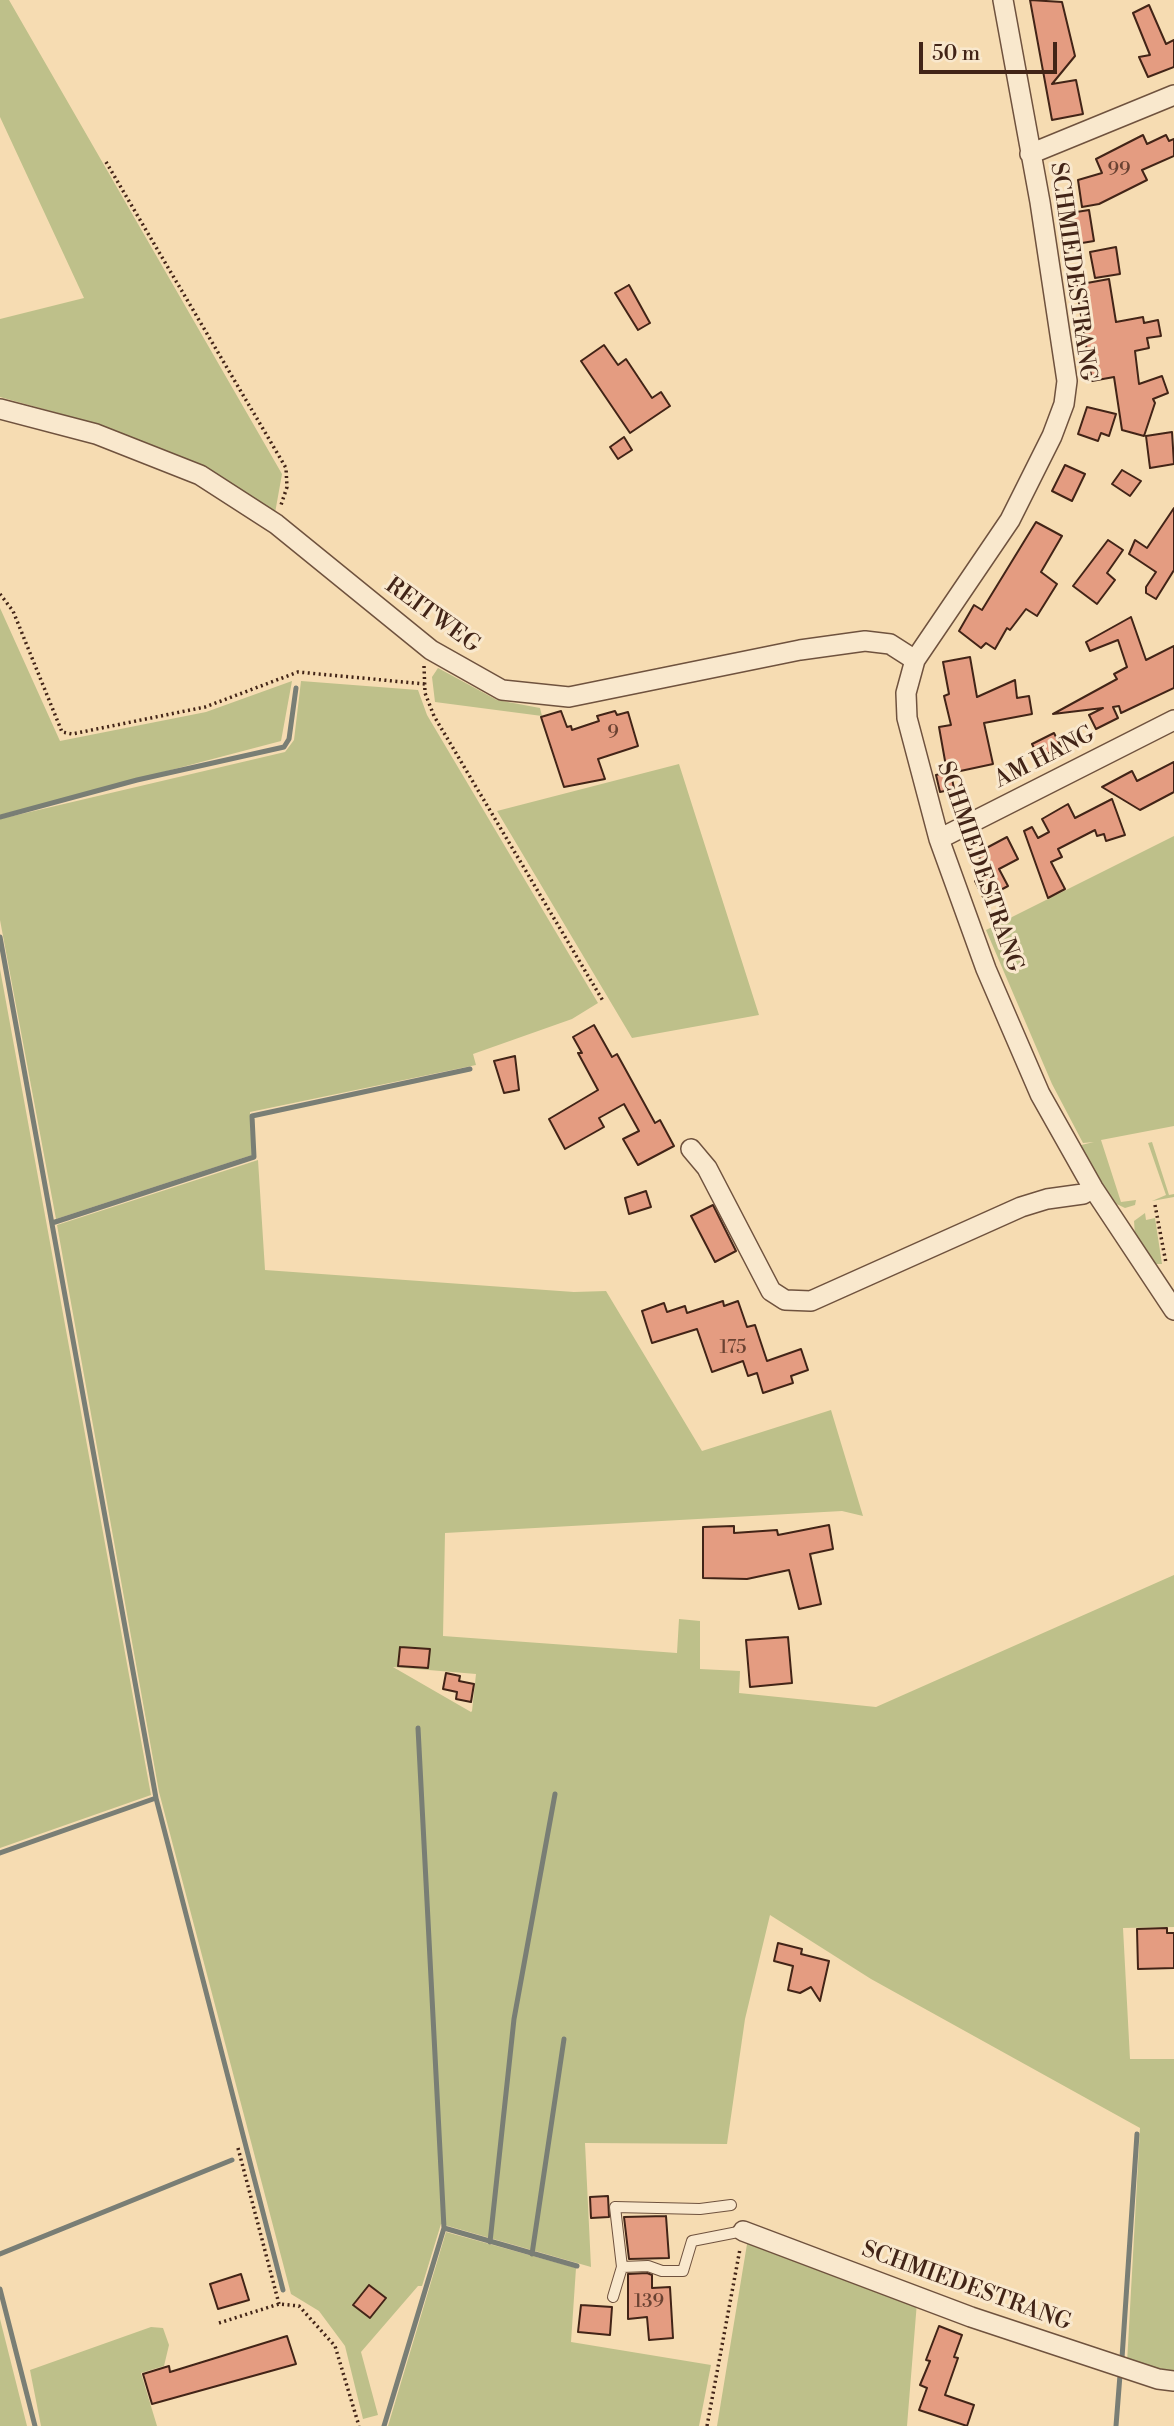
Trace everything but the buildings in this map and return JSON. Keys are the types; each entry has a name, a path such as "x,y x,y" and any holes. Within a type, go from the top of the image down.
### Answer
{"street":[{"name":"SCHMIEDESTRANG","path":"1003,0 1067,381 1064,404 1010,520 915,660 906,693 907,718 939,839 1002,1007 1040,1094 1093,1188 1174,1310"},
{"path":"1030,154 1174,95"},
{"name":"REITWEG","path":"0,409 96,434 200,475 276,524 431,650 502,690 569,697 800,650 865,641 890,644 915,660"},
{"name":"AM HANG","path":"939,839 1174,720"},
{"path":"691,1149 707,1168 771,1291 785,1300 811,1301 1021,1208 1047,1199 1083,1194 1093,1188"},
{"name":"SCHMIEDESTRANG","path":"743,2231 971,2317 1158,2379 1174,2381"}],"lane":[{"path":"613,2297 622,2267 615,2207 700,2209 731,2205"},
{"path":"622,2267 648,2266 662,2271 683,2271 692,2241 743,2231"}],"path":[{"path":"106,162 286,468 287,487 276,524"},
{"path":"0,594 13,611 62,732 72,734 205,707 298,672 425,684"},
{"path":"431,650 424,665 425,684 434,716 603,1001"},
{"path":"1149,1273 1167,1266 1155,1205"},
{"path":"238,2148 279,2304"},
{"path":"707,2426 743,2231"},
{"path":"219,2323 279,2304 299,2306 335,2346 359,2426"}],"green space":[{"path":"0,0 9,0 282,474 275,513 203,466 101,425 0,397 0,319 84,298 0,117"},
{"path":"0,608 60,741 206,712 292,681 281,741 0,815"},
{"path":"438,668 497,700 540,708 542,716 435,702 432,677"},
{"path":"301,681 418,690 427,715 598,1003 572,1019 473,1054 476,1065 250,1112 252,1155 56,1219 0,920 0,819 285,752 294,740"},
{"path":"679,764 759,1015 632,1038 497,811"},
{"path":"1174,836 1174,1126 1101,1140 1121,1202 1136,1200 1135,1205 1125,1208 1108,1200 1077,1146 1094,1142 1083,1143 1052,1084 986,930"},
{"path":"0,969 151,1795 0,1848"},
{"path":"1152,1142 1169,1195 1174,1194 1174,1197 1152,1201 1166,1195 1148,1143"},
{"path":"258,1160 265,1270 574,1292 606,1291 702,1451 831,1410 863,1516 842,1511 445,1533 443,1636 677,1653 679,1619 700,1621 700,1669 740,1671 739,1693 876,1707 1174,1575 1174,1927 1123,1928 1130,2059 1174,2059 1174,2371 1127,2363 1140,2128 871,1979 770,1915 745,2019 727,2144 585,2143 591,2267 441,2224 422,2286 418,2286 361,2352 378,2415 363,2419 345,2346 319,2311 291,2294 159,1792 57,1225","holes":["393,1667 476,1674 471,1712"]},
{"path":"1145,1213 1146,1220 1155,1218 1162,1264 1153,1264 1135,1235 1134,1221"},
{"path":"446,2232 576,2268 571,2342 711,2365 699,2426 388,2426"},
{"path":"748,2238 917,2302 907,2426 717,2426"},
{"path":"0,2319 27,2426 0,2426"},
{"path":"151,2327 163,2328 169,2345 164,2366 141,2373 157,2426 41,2426 30,2370"}],"waterway":[{"path":"0,817 137,780 284,747 289,739 296,688"},
{"path":"0,937 156,1798"},
{"path":"52,1223 254,1157 252,1116 470,1069"},
{"path":"384,2426 444,2228 418,1728"},
{"path":"490,2242 514,2019 555,1794"},
{"path":"0,1853 156,1798 283,2290"},
{"path":"532,2254 564,2039"},
{"path":"1122,2358 1137,2134"},
{"path":"0,2254 232,2160"},
{"path":"444,2228 577,2266"},
{"path":"0,2289 35,2426"},
{"path":"1116,2426 1120,2375"}]}
